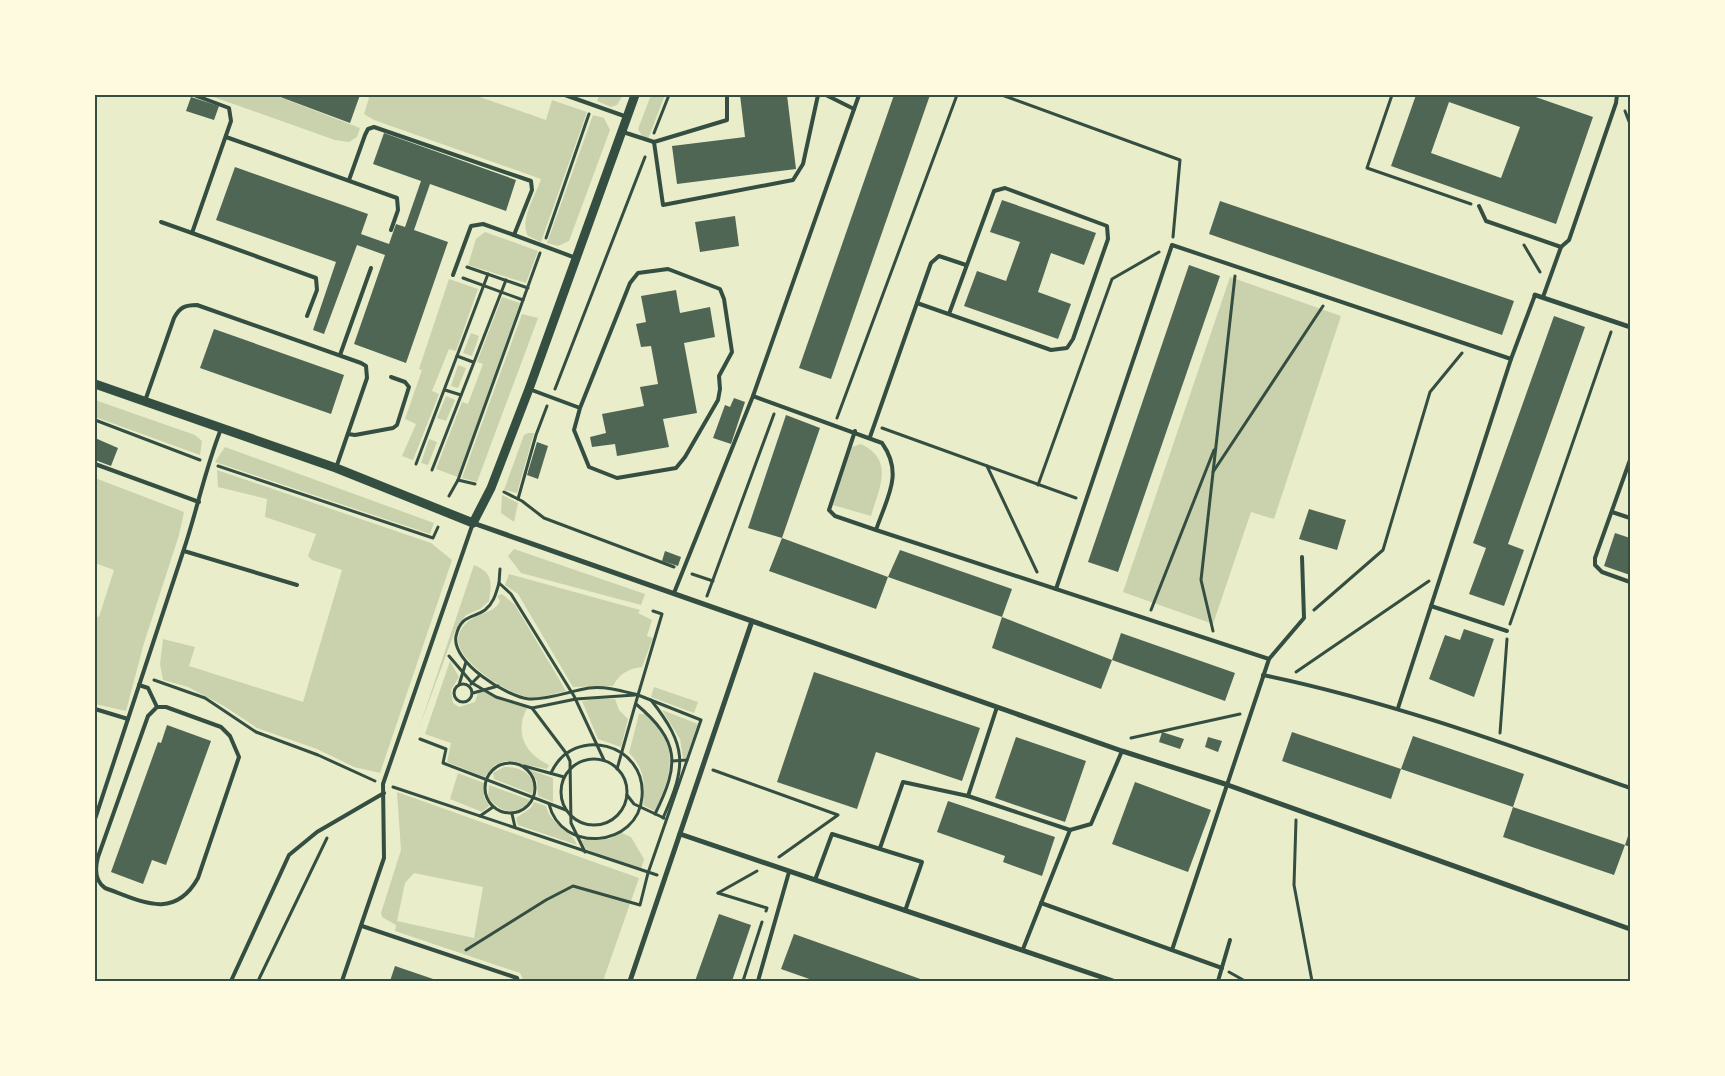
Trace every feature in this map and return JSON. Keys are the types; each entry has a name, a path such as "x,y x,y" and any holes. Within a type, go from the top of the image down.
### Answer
{"street":[{"path":"473,524 491,488 529,390 635,95"},
{"path":"1535,295 1630,327"},
{"path":"95,384 336,468 473,524 998,706 1122,751 1225,784 1630,929"},
{"path":"630,981 752,622"},
{"path":"680,834 1113,981"}],"lane":[{"path":"192,233 231,121 229,108 194,95"},
{"path":"565,95 627,117"},
{"path":"622,132 652,141 727,120 726,95"},
{"path":"652,141 663,204 793,180 803,164 818,95"},
{"path":"826,95 854,109"},
{"path":"674,593 753,396 859,95"},
{"path":"1543,297 1561,247 1569,240 1616,103 1617,95"},
{"path":"349,180 364,135 368,129 380,127 531,181 532,190 514,235"},
{"path":"226,137 397,198 398,210 391,230"},
{"path":"917,303 1052,350 1067,348 1073,339 1108,239 1107,226 1005,188 999,188 991,196 949,314"},
{"path":"1479,206 1486,221 1561,247"},
{"path":"161,222 316,278 316,290 307,316"},
{"path":"453,275 471,226 483,224 576,258"},
{"path":"1056,589 1172,245 1511,359"},
{"path":"870,437 934,259 944,257 966,265"},
{"path":"340,355 371,268"},
{"path":"668,269 720,290 724,299 732,352 719,376 720,389 718,400 681,464 668,470 617,478 590,467 574,430 580,408 633,277 644,271 668,269"},
{"path":"1398,708 1511,359 1535,295"},
{"path":"144,402 178,309 188,305 197,305 361,362 366,366 367,378 336,468"},
{"path":"348,434 393,428 397,424 410,387 405,382 391,377"},
{"path":"529,390 580,408"},
{"path":"753,396 882,442 892,460 894,472 876,530"},
{"path":"95,819 97,806 184,551 199,502 207,462 221,429"},
{"path":"855,431 829,510 834,516 1268,659"},
{"path":"1630,460 1595,558 1595,565 1602,572 1630,582"},
{"path":"95,464 199,502"},
{"path":"1612,512 1630,518"},
{"path":"342,981 384,858 384,784 473,524"},
{"path":"184,551 297,585"},
{"path":"1172,950 1225,784 1268,659 1304,618 1302,557"},
{"path":"1431,606 1507,631"},
{"path":"1263,675 1398,708 1499,741 1630,788"},
{"path":"139,685 148,688 157,707"},
{"path":"968,796 998,706"},
{"path":"157,707 166,707 221,727 230,736 239,757 198,878 192,888 184,894 160,906 151,905 100,885 96,864 148,716 157,707"},
{"path":"95,709 128,719"},
{"path":"880,848 903,782 968,796 1070,830 1091,824 1122,751"},
{"path":"231,981 289,855 317,832 384,792"},
{"path":"1023,949 1070,830"},
{"path":"815,880 832,834 922,862 905,911"},
{"path":"758,981 790,872"},
{"path":"1041,903 1222,968"},
{"path":"362,926 456,956 517,978 518,981"},
{"path":"1218,981 1230,940"}],"path":[{"path":"518,499 536,435 669,95"},
{"path":"835,424 957,95"},
{"path":"1002,95 1180,160 1172,245 1112,279 1038,485"},
{"path":"1392,95 1367,168 1479,206"},
{"path":"449,496 458,480 592,106"},
{"path":"1517,232 1540,272"},
{"path":"456,264 528,288"},
{"path":"1216,642 1201,580 1236,266"},
{"path":"416,464 488,274"},
{"path":"453,275 523,300"},
{"path":"432,470 506,280"},
{"path":"1212,473 1329,297"},
{"path":"1499,741 1507,631 1615,321"},
{"path":"1304,618 1383,550 1430,392 1469,345"},
{"path":"457,356 473,362"},
{"path":"445,390 461,395"},
{"path":"704,604 778,404"},
{"path":"95,420 207,462 433,538 438,527"},
{"path":"875,425 1086,502"},
{"path":"1147,619 1216,445"},
{"path":"987,466 1043,585"},
{"path":"458,480 475,484"},
{"path":"504,492 518,499 544,518 713,581"},
{"path":"456,956 546,900 573,886 640,904 665,819 701,720 638,695 613,688 591,688 528,699 498,686 480,675 466,662 456,647 456,636 465,619 484,610 494,600 499,583 500,569"},
{"path":"1285,679 1443,572"},
{"path":"499,583 511,594 572,691 604,760"},
{"path":"617,769 662,614 653,611"},
{"path":"449,656 470,684 473,693"},
{"path":"466,662 459,685 454,692 455,698 460,702 469,701 473,693 482,689 498,686"},
{"path":"470,684 480,675"},
{"path":"142,676 206,698 256,732 318,755 384,784 648,874 666,877"},
{"path":"459,685 470,684 496,697 532,708 576,699 638,695"},
{"path":"650,700 670,726 677,741 681,760 675,794"},
{"path":"636,704 653,719 670,744 672,761 670,784 655,814"},
{"path":"532,708 566,753 571,768 571,823 585,852"},
{"path":"1131,738 1251,711"},
{"path":"662,731 670,726"},
{"path":"420,739 446,749 443,764 567,810"},
{"path":"549,804 557,821 577,836 599,840 611,837 631,823 640,807 642,798 642,782 636,767 612,746 596,743 580,746 566,753 555,764 551,773"},
{"path":"594,758 604,760 617,769 626,784 626,795 620,810 609,821 588,824 571,815 567,810 560,794 564,777 571,768 582,760 594,758"},
{"path":"672,761 687,760"},
{"path":"515,764 522,766 533,777 535,784 534,798 522,811 512,814 497,811 486,798 486,781 494,769 500,765 515,764 564,777"},
{"path":"713,770 838,815 768,864 718,893 767,908 743,981"},
{"path":"667,790 675,794"},
{"path":"626,795 640,807 665,819"},
{"path":"480,816 493,807"},
{"path":"1296,810 1294,885 1312,981"},
{"path":"512,814 515,828"},
{"path":"258,981 335,821"},
{"path":"1222,968 1245,981"}],"green space":[{"path":"208,95 274,95 360,128 357,137 349,142 335,140"},
{"path":"363,95 474,95 546,120 552,100 587,112 541,242 528,236 526,223 529,208 541,179 374,120 364,114 369,98"},
{"path":"599,95 623,95 617,105 611,107 597,101"},
{"path":"651,95 665,95 648,139 642,136 638,129"},
{"path":"593,115 604,118 610,130 569,241 558,246 547,243"},
{"path":"485,232 538,251 526,283 468,265 476,239"},
{"path":"1230,277 1341,316 1274,519 1251,512 1213,624 1123,592"},
{"path":"449,279 478,289 456,351 449,349 432,391 439,394 413,460 402,456 416,424 405,419 422,370 419,369"},
{"path":"502,297 520,303 458,477 436,469 462,402 468,404 483,364 477,362"},
{"path":"522,314 538,318 477,482 462,478"},
{"path":"471,333 479,336 472,356 463,353"},
{"path":"458,365 466,368 458,388 451,386"},
{"path":"446,396 455,400 446,421 437,418"},
{"path":"95,400 195,435 202,441 200,455 95,417"},
{"path":"534,433 517,493 504,490 524,435"},
{"path":"429,439 437,442 428,465 421,463"},
{"path":"861,444 872,451 878,458 881,466 882,476 871,516 833,505 852,447"},
{"path":"225,447 434,523 430,534 215,462"},
{"path":"217,470 431,543 452,560 380,773 354,767 317,749 257,728 224,706 188,687 163,680 160,664 163,639 195,647 189,666 303,702 342,570 312,560 308,556 316,534 265,517 267,499 218,487"},
{"path":"95,478 184,512 179,535 144,643 126,711 95,704 95,616 99,617 114,570 95,563"},
{"path":"502,495 518,503 514,522 501,513"},
{"path":"514,549 645,594 641,605 521,573 508,556"},
{"path":"474,565 485,571 490,579 489,601 480,609 466,615 455,631 419,728"},
{"path":"509,574 640,610 638,613 652,620 647,636 653,638 642,667 625,672 613,686 573,687 518,594 505,585"},
{"path":"502,594 515,605 566,691 537,697 519,694 507,689 482,673 463,654 459,643 459,634 463,626 474,617 492,610 500,601 497,596"},
{"path":"450,661 459,677 451,690 453,703 459,707 475,702 478,693 483,691 527,708 522,726 524,742 534,755 549,765 547,769 506,761 495,765 485,777 447,762 451,743 425,734"},
{"path":"654,687 698,702 694,713 651,697"},
{"path":"615,699 619,710 628,719 621,747 598,739 582,701"},
{"path":"662,710 698,724 686,758 683,758 680,739"},
{"path":"639,714 645,714 656,725 664,737 670,760 666,784 655,811 643,805 643,777 638,764 629,753"},
{"path":"504,767 516,768 526,773 532,782 532,794 494,779 493,773"},
{"path":"530,770 553,778 553,802 538,796 537,781"},
{"path":"458,773 484,783 484,797 489,806 482,812 450,799"},
{"path":"489,785 530,800 520,809 514,811 503,809 498,807 488,797"},
{"path":"397,792 639,878 603,981 524,981 520,973 395,931 396,925 382,917 381,913 401,850","holes":["414,873 483,887 474,938 397,921 405,883"]},
{"path":"534,802 546,806 552,818 570,835 577,845 518,825 516,818 531,808"},
{"path":"622,833 631,837 644,859 641,869 586,849 581,840 609,839"}],"building":[{"path":"275,95 360,95 350,123"},
{"path":"740,95 787,95 796,169 677,184 672,146 745,137"},
{"path":"894,95 930,95 831,379 799,368"},
{"path":"1416,95 1530,95 1593,117 1556,224 1391,166","holes":["1449,102 1520,127 1501,178 1431,153"]},
{"path":"191,97 219,106 214,120 186,111"},
{"path":"384,133 516,180 506,211 430,184 414,230 448,242 406,363 354,344 385,255 357,245 324,334 313,330 336,262 216,220 235,167 368,214 361,234 389,244 396,224 405,227 421,181 373,164"},
{"path":"1002,200 1096,233 1084,265 1051,253 1038,292 1071,304 1058,339 964,306 977,271 1006,281 1020,242 990,232"},
{"path":"1220,201 1514,301 1502,335 1209,234"},
{"path":"735,216 739,246 700,252 695,222"},
{"path":"1189,265 1220,276 1118,572 1088,562"},
{"path":"676,290 680,313 710,307 715,337 684,343 697,413 663,419 669,447 617,456 615,444 592,447 590,437 606,433 602,414 644,406 640,387 658,384 651,346 641,347 636,324 646,322 641,296"},
{"path":"1554,316 1585,327 1508,544 1524,550 1504,606 1469,594 1486,548 1473,543"},
{"path":"214,329 344,375 331,414 200,368"},
{"path":"734,398 745,402 731,444 713,438 725,405 730,407"},
{"path":"786,415 820,428 782,538 748,528"},
{"path":"95,438 118,448 111,466 95,460"},
{"path":"537,442 548,446 538,479 527,475"},
{"path":"1309,509 1346,520 1337,550 1299,539"},
{"path":"1615,533 1630,538 1630,575 1604,566"},
{"path":"782,538 888,577 876,609 769,571"},
{"path":"900,550 1012,589 1002,617 888,577"},
{"path":"665,551 681,557 678,566 662,561"},
{"path":"1002,617 1112,660 1101,689 992,648"},
{"path":"1464,629 1494,639 1474,697 1429,679 1445,635 1460,640"},
{"path":"1121,633 1235,673 1225,701 1112,660"},
{"path":"814,672 980,728 962,781 876,752 857,809 777,782"},
{"path":"167,725 211,741 166,865 152,860 143,884 111,872 158,742 161,743"},
{"path":"1162,732 1184,739 1180,749 1159,742"},
{"path":"1292,732 1401,769 1391,799 1282,761"},
{"path":"1413,736 1524,774 1513,807 1401,769"},
{"path":"1016,737 1086,761 1065,822 995,798"},
{"path":"1208,737 1222,741 1218,752 1205,747"},
{"path":"1135,782 1211,810 1188,872 1112,844"},
{"path":"948,801 1055,837 1042,876 1003,862 1005,856 937,832"},
{"path":"1513,807 1625,845 1614,875 1503,837"},
{"path":"1630,830 1630,847 1625,845"},
{"path":"719,914 751,925 732,981 695,981"},
{"path":"794,934 926,981 815,981 781,969"},
{"path":"395,966 439,981 390,981"}]}
